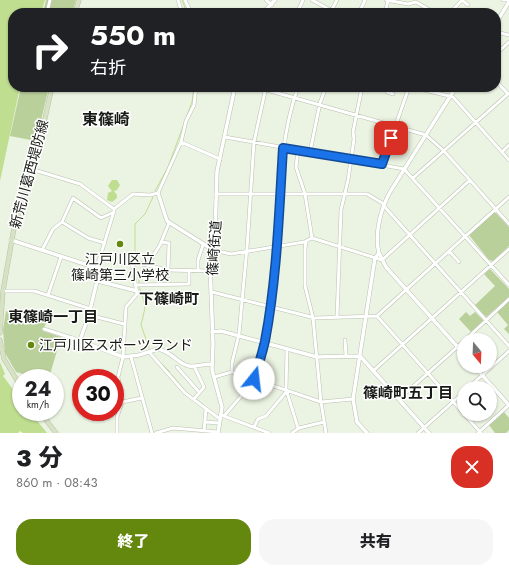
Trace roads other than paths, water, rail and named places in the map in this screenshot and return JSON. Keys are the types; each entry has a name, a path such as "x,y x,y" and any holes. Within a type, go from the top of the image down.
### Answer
{"main road":[{"name":"新荒川葛西堤防線","path":"0,333 3,292 11,240 39,145 51,92"},
{"path":"0,340 4,359 12,372"},
{"path":"47,421 56,433"}],"street":[{"path":"266,0 272,5"},
{"path":"269,8 275,0"},
{"path":"312,0 325,8"},
{"path":"387,0 408,4 419,1 428,8"},
{"path":"455,8 462,0 468,5"},
{"path":"501,15 509,1 503,0"},
{"path":"501,49 509,42"},
{"path":"413,178 509,94 501,86"},
{"path":"195,92 194,105 186,121 181,142 158,193 163,214 169,223 203,245 213,250 231,254 306,241 312,238 382,260"},
{"name":"篠崎街道","path":"218,433 222,404 211,364 211,271 220,159 234,92"},
{"path":"232,372 232,363 238,336 251,194 254,142 265,92"},
{"path":"277,92 426,135 444,151 509,224"},
{"path":"205,422 221,418 255,379 264,343 270,307 277,246 283,148 296,92"},
{"path":"310,152 324,92"},
{"path":"337,317 341,210 354,140 353,132 358,115 361,92"},
{"path":"387,92 393,94"},
{"path":"382,164 408,92"},
{"path":"432,92 454,97 509,160"},
{"path":"399,399 457,347 406,290 382,260 379,252 378,239 384,204 404,169 453,92"},
{"path":"225,137 404,169 509,285"},
{"path":"181,142 220,159"},
{"path":"502,152 509,145"},
{"path":"298,150 296,167 305,194 312,238"},
{"path":"31,169 80,184 114,211"},
{"path":"382,260 470,180"},
{"path":"42,250 53,229 62,222 73,198 101,218 114,211 134,194 150,195 158,193"},
{"path":"216,194 367,194 384,204 509,346"},
{"path":"212,292 314,318 377,316 509,198"},
{"path":"97,267 114,211"},
{"path":"62,222 88,238 105,243"},
{"path":"147,265 161,242 169,223"},
{"path":"11,240 61,257 97,267 101,271 91,309 80,340"},
{"path":"306,241 305,286 314,318 321,402 326,433"},
{"path":"161,242 169,243 168,270"},
{"path":"198,271 203,245"},
{"path":"373,371 509,249"},
{"path":"449,251 459,262"},
{"path":"364,432 357,422 353,399 375,258 379,252"},
{"path":"48,295 61,257"},
{"path":"121,369 123,357 126,307 135,297 138,285 132,265 136,262 168,270 211,271"},
{"path":"138,285 189,284 189,271"},
{"path":"98,281 137,291"},
{"path":"3,292 34,291 91,309"},
{"path":"472,333 509,299"},
{"path":"89,314 124,324"},
{"path":"377,316 479,432 509,405 482,375"},
{"path":"44,329 80,340 123,357 132,357 162,350 175,356 181,363 188,366 211,364"},
{"path":"212,332 221,331 317,357 360,356 429,433"},
{"path":"345,340 346,356"},
{"path":"287,349 287,391 298,428"},
{"path":"476,381 509,351"},
{"path":"149,352 185,393 206,409 221,418 254,427 269,433"},
{"path":"132,357 152,433"},
{"path":"177,366 199,392"},
{"path":"194,366 204,387 194,399"},
{"path":"214,377 232,372 321,402 353,399"},
{"path":"254,427 258,419 266,416 287,391"},
{"path":"124,402 142,398"},
{"path":"418,433 457,398"},
{"path":"205,432 206,409"},
{"path":"117,421 117,433"},
{"path":"292,433 298,428 324,422"},
{"path":"156,433 173,428 186,431 218,433"}],"waterway":[{"path":"182,0 185,8"},
{"path":"155,191 168,167 192,102 193,92"},
{"path":"149,348 141,325 145,308 142,293 139,287 139,277 135,267 137,258 135,250 135,224 145,214 153,197"},
{"path":"162,364 170,372"},
{"path":"172,375 186,392 193,397"},
{"path":"196,399 204,405"}],"place":[{"name":"江戸川区立 篠崎第三小学校","path":"120,244"},
{"name":"江戸川区スポーツランド","path":"31,345"}],"district":[{"name":"東篠崎","path":"106,119"},
{"name":"下篠崎町","path":"169,299"},
{"name":"東篠崎一丁目","path":"53,317"},
{"name":"篠崎町五丁目","path":"408,393"}]}
